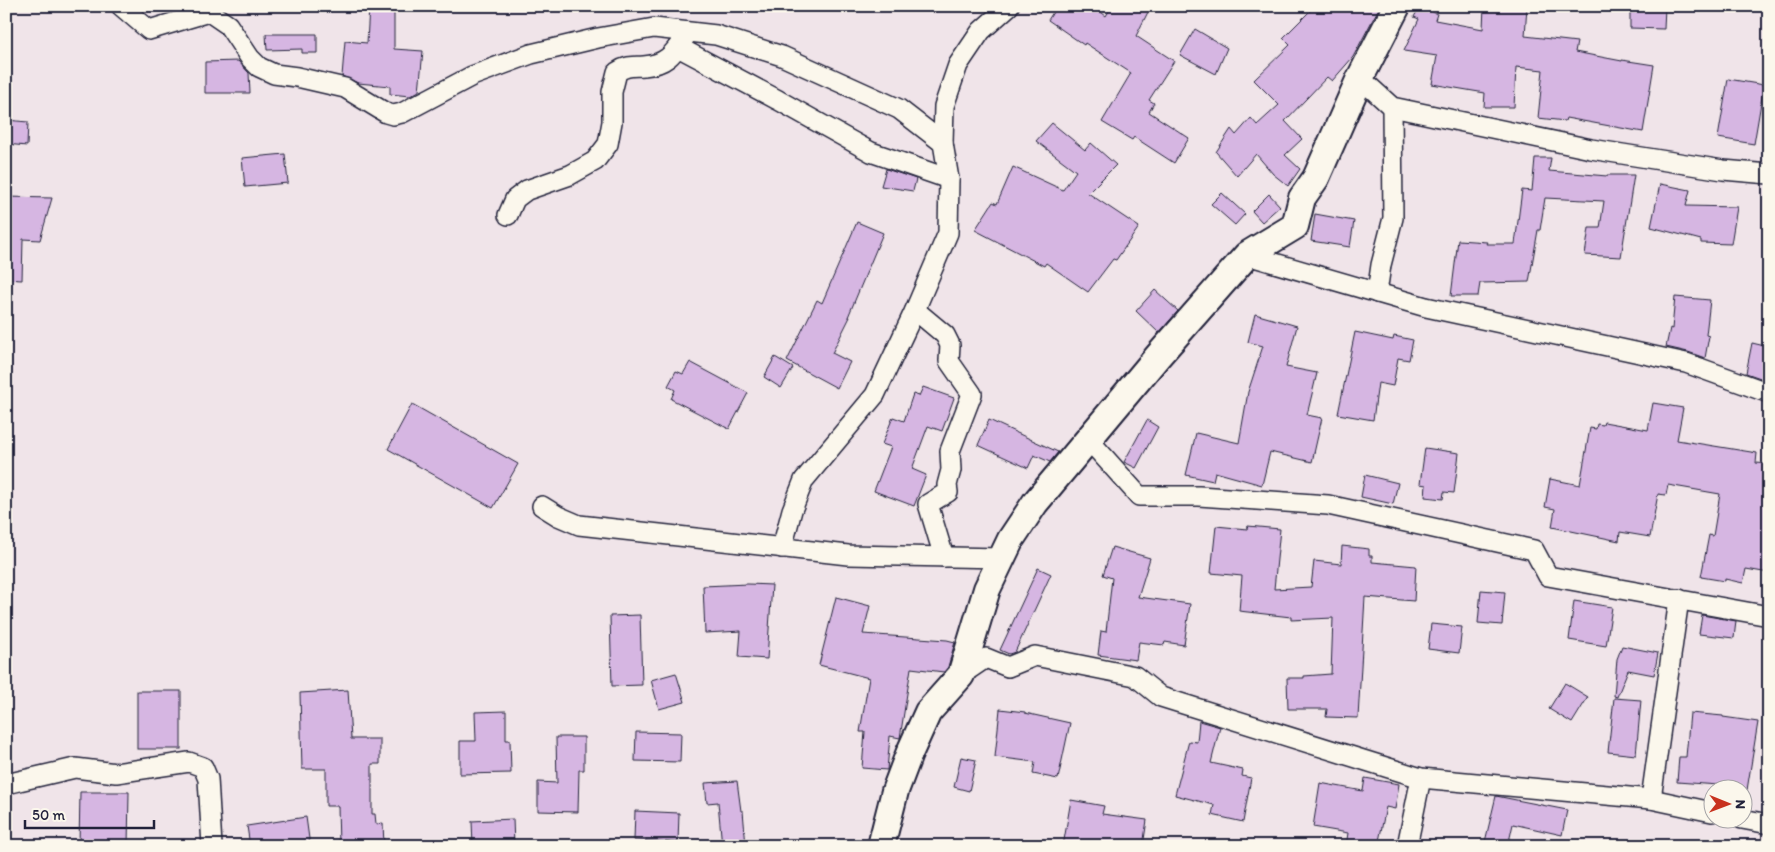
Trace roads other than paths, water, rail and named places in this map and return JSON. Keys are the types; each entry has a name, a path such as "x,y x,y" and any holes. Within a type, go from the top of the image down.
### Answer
{"street":[{"path":"121,6 149,30 209,12 228,25 250,58 259,67 274,74 298,77 345,88 377,109 393,115 402,113 472,76 531,54 598,38 654,28 716,35 782,56 899,109 943,143"},
{"path":"782,548 792,510 804,480 875,395 915,310 948,233 949,179 943,143 944,106 958,65 981,31 1009,6"},
{"path":"962,675 987,590 1011,539 1035,503 1158,356 1247,255 1295,226 1302,198 1316,178 1360,78 1397,6"},
{"path":"508,215 515,199 527,190 570,175 595,161 608,144 612,122 612,92 617,72 626,66 645,66 662,62 673,55 688,32"},
{"path":"678,47 871,152 949,179"},
{"path":"1360,78 1392,107 1591,149 1723,170 1769,174"},
{"path":"1377,292 1381,265 1393,218 1392,107"},
{"path":"1247,255 1426,307 1686,363 1769,393"},
{"path":"915,310 945,335 950,346 949,362 972,394 950,451 951,470 947,485 948,492 928,504 944,557"},
{"path":"1088,439 1139,496 1199,496 1328,505 1534,550 1548,576 1769,616"},
{"path":"542,506 558,516 579,525 782,548 848,555 1002,558"},
{"path":"1652,799 1679,599"},
{"path":"881,846 895,791 928,712 962,675 986,658 1008,667 1035,656 1135,676 1161,697 1421,778 1652,799 1702,810"},
{"path":"6,784 75,768 116,773 189,762 203,767 208,779 212,846"},
{"path":"1407,846 1421,778"},
{"path":"1752,821 1769,824"}]}
